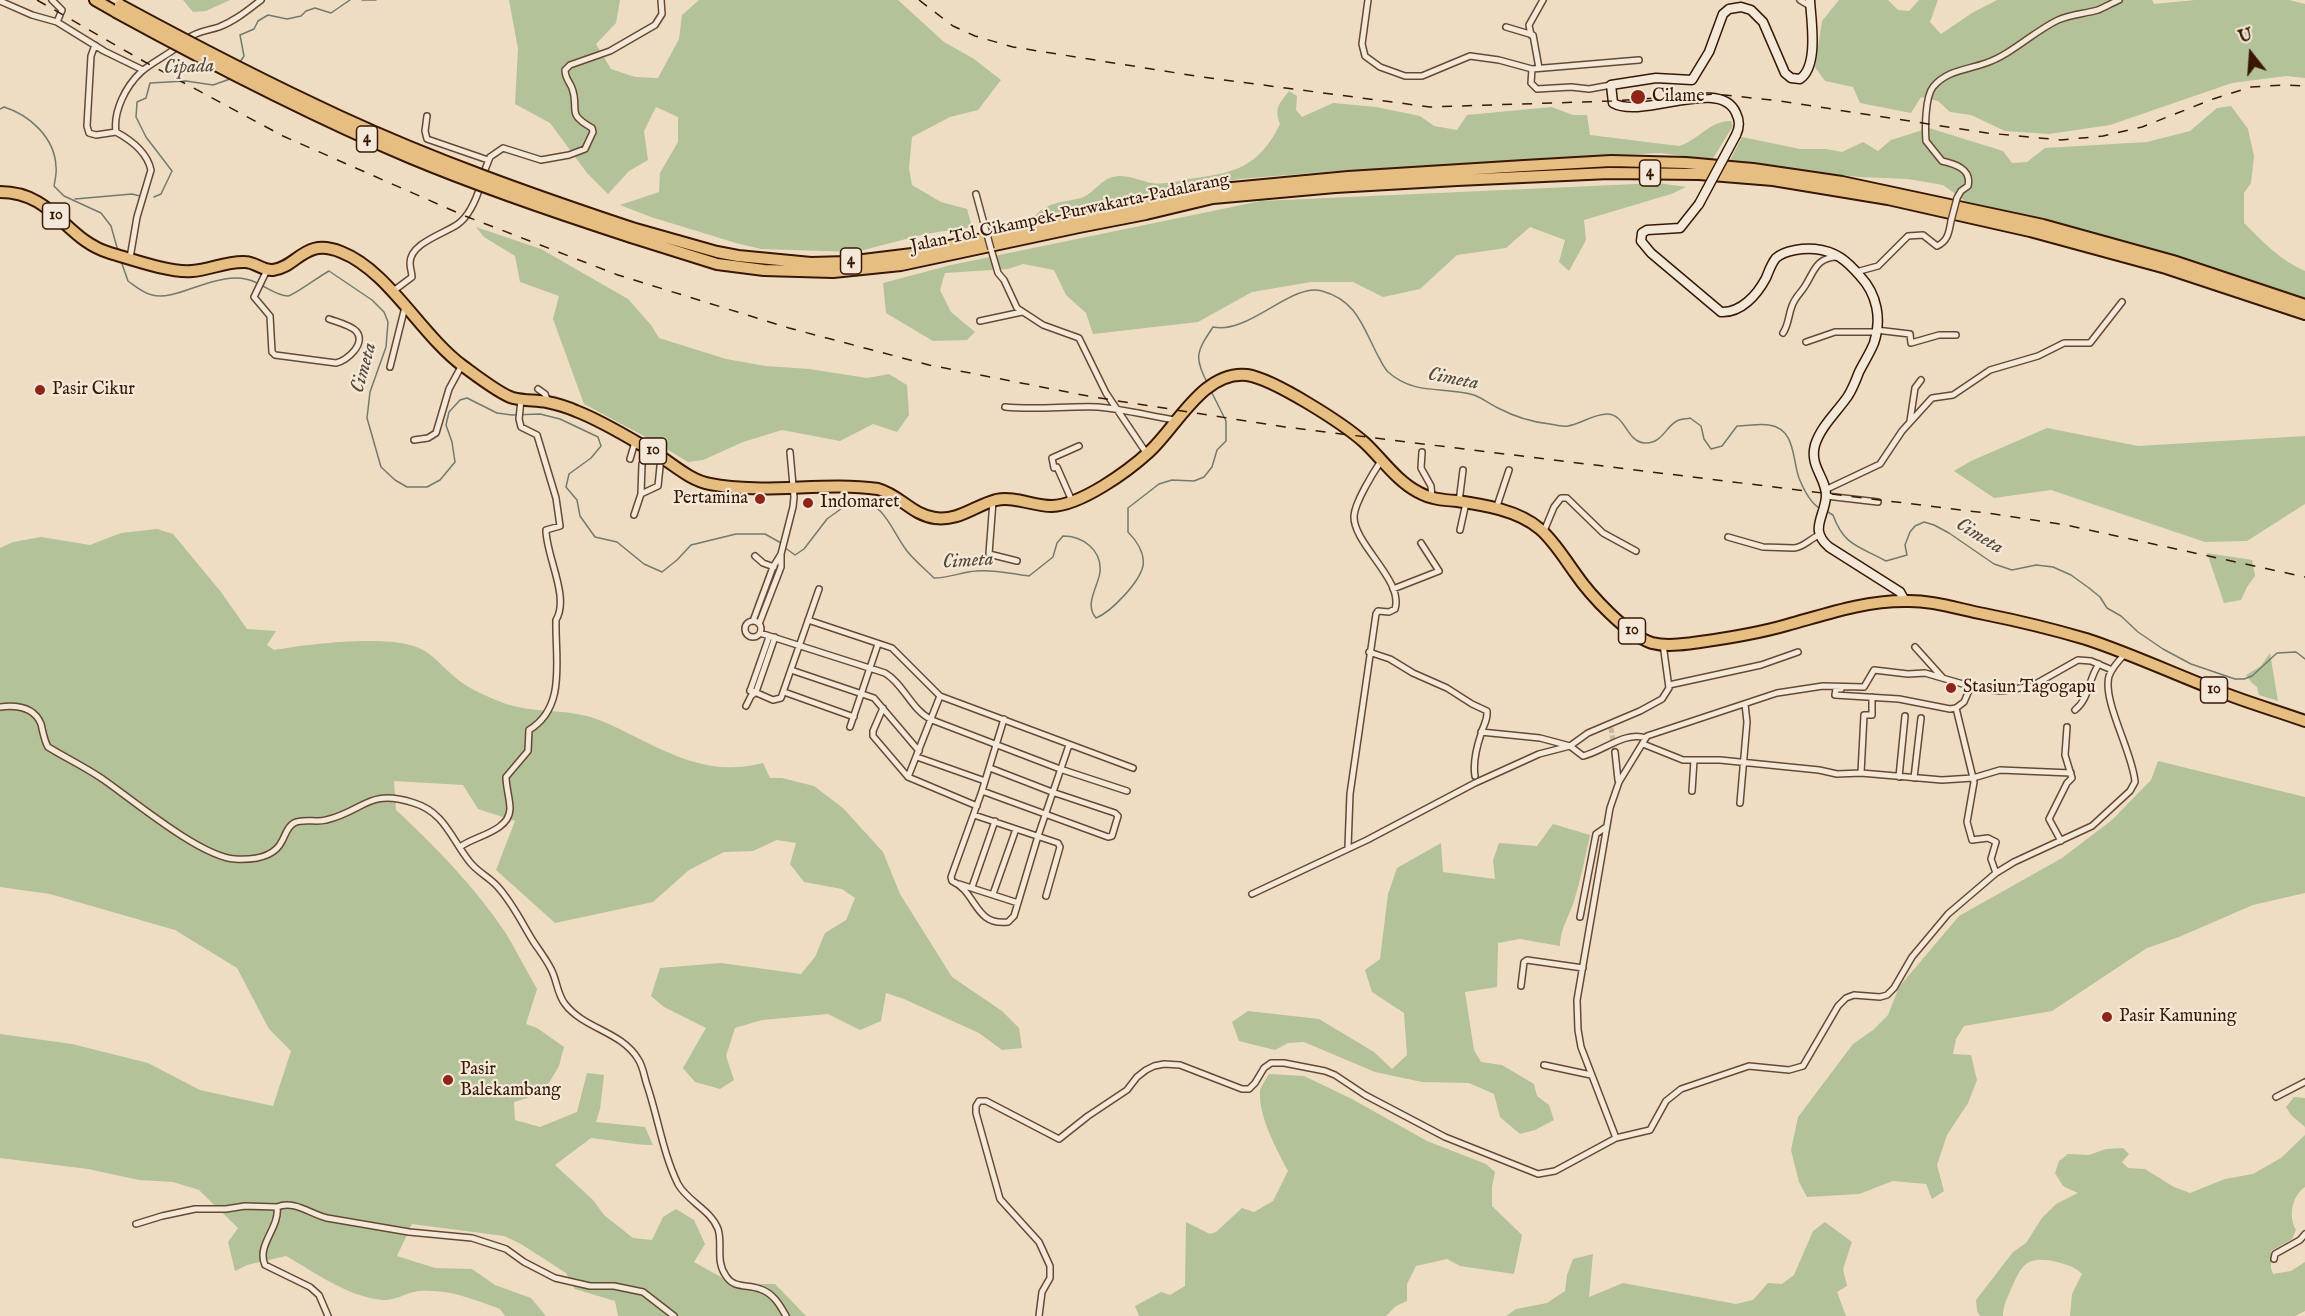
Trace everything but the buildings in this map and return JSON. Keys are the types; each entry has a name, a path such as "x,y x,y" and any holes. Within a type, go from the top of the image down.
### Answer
{"highway":[{"name":"Jalan Tol Cikampek–Purwakarta–Padalarang","path":"95,0 116,6 254,86 380,144 518,199 631,233 717,264 799,272 864,271 1146,214 1213,198 1335,187 1457,180 1609,173 1699,174 1773,180 1888,199 2030,231 2166,268 2305,314"},
{"name":"Jalan Tol Cikampek–Purwakarta–Padalarang","path":"631,233 754,259 811,263 847,262 912,254 1211,190 1348,177 1611,161 1686,163 1831,180 2043,225 2162,258 2305,305"},
{"name":"10","path":"0,192 22,194 42,203 93,246 107,253 180,272 207,269 234,262 255,263 265,273 282,267 301,254 328,248 355,258 375,273 442,349 507,396 521,400 548,402 590,417 662,457 693,478 708,484 752,489 884,490 916,512 938,518 959,516 993,501 1014,499 1048,506 1061,505 1110,481 1147,454 1198,395 1228,377 1243,375 1262,379 1343,426 1415,490 1432,498 1496,509 1527,520 1544,531 1577,577 1603,606 1638,636 1655,644 1680,644 1732,637 1786,626 1847,607 1905,600 1926,602 2019,621 2126,653 2221,692 2305,721"}],"street":[{"path":"52,0 62,10 57,22"},
{"path":"116,132 116,117 120,105 143,70 163,59 192,35 229,22 261,0"},
{"path":"392,292 412,277 410,266 412,253 460,223 477,197 488,160 493,154 503,148 541,160 569,155 585,149 593,132 592,128 575,116 573,93 565,70 570,65 610,51 655,25 662,14 661,0"},
{"path":"1368,0 1362,50 1371,61 1395,74 1422,76 1473,56 1532,69 1639,60"},
{"path":"1539,68 1529,25 1543,0"},
{"path":"1532,69 1531,83 1537,89 1590,88 1656,78 1692,80 1709,52 1723,14 1729,9 1741,7 1750,10 1760,18 1785,73 1791,78 1800,79 1808,71 1812,44 1810,3 1800,0"},
{"path":"1856,272 1878,266 1908,236 1923,235 1937,246 1946,240 1957,198 1968,186 1970,179 1965,170 1942,161 1926,141 1929,94 1933,87 1944,77 1960,69 1986,63 2002,55 2056,21 2097,10 2119,0"},
{"path":"0,1 32,15 57,22 143,70"},
{"path":"1506,27 1531,35"},
{"path":"95,45 91,56 87,126 89,133 94,135 116,132 139,148 149,163 150,176 136,217 127,257"},
{"path":"1611,85 1613,103 1621,106 1660,105 1691,99 1720,99 1734,109 1739,124 1736,135 1699,204 1680,228 1644,230 1641,241 1651,253 1721,312 1735,310 1746,302 1760,287 1772,264 1781,255 1812,248 1834,252 1867,284 1875,299 1874,344 1850,394 1816,443 1814,461 1825,493 1819,522 1820,535 1829,547 1896,590 1905,600"},
{"path":"427,116 425,131 427,139 488,160"},
{"path":"976,194 998,273 1005,281 1014,305 1048,327 1079,338 1106,393 1147,454"},
{"path":"1783,333 1797,295 1815,266 1825,259 1842,258"},
{"path":"265,273 254,297 270,316 272,352 278,356 336,363 344,361 358,342 358,334 354,329 329,319"},
{"path":"1825,493 1880,464 1910,422 1932,398 1953,395 1990,370 2038,356 2064,343 2090,343 2122,302"},
{"path":"390,367 405,307"},
{"path":"980,321 1022,312"},
{"path":"1806,342 1835,332 1876,331 1910,334 1911,343 1939,335 1956,334"},
{"path":"414,440 428,438 436,433 449,389 462,365"},
{"path":"1910,422 1915,388 1921,380"},
{"path":"537,389 545,394 548,402"},
{"path":"460,847 467,841 500,826 509,815 506,777 528,751 529,730 538,724 551,709 557,689 556,620 561,613 546,530 560,526 558,504 537,435 521,427 519,419 521,400"},
{"path":"1005,407 1035,410 1101,407 1177,421"},
{"path":"630,459 635,442"},
{"path":"1072,501 1057,467 1054,468 1052,458 1079,446"},
{"path":"634,514 640,494 642,464 650,450"},
{"path":"760,632 759,624 780,569 793,507 794,489 790,452"},
{"path":"1422,452 1421,468 1431,486 1432,498"},
{"path":"640,494 658,486 662,457"},
{"path":"1348,847 1350,794 1376,612 1392,611 1396,608 1393,589 1363,540 1354,520 1356,510 1382,460"},
{"path":"1460,530 1463,470"},
{"path":"1496,509 1509,470"},
{"path":"1825,493 1878,502"},
{"path":"1544,531 1554,507 1561,498 1567,498 1603,533 1636,551"},
{"path":"993,501 989,554 1017,561"},
{"path":"1728,537 1763,547 1799,548 1820,535"},
{"path":"1393,589 1439,571 1421,543"},
{"path":"760,632 751,637 746,632 746,624 753,621 773,567 782,552"},
{"path":"755,556 763,564 780,569"},
{"path":"752,693 777,701 781,698 802,647 819,589"},
{"path":"809,620 898,652 940,696 1134,768"},
{"path":"753,621 759,624"},
{"path":"760,632 870,668 892,678 919,711 932,720 1060,769 1127,791"},
{"path":"746,706 773,637"},
{"path":"850,727 878,644"},
{"path":"1252,894 1367,840 1448,796 1539,754 1570,746 1588,734 1662,699 1668,692 1669,685 1663,644"},
{"path":"1915,647 1943,678"},
{"path":"1369,652 1390,659 1487,711 1487,723 1481,732 1474,767 1475,776"},
{"path":"1669,685 1761,664 1798,652"},
{"path":"1039,1316 1042,1292 1050,1278 1050,1266 1039,1242 1000,1199 976,1113 979,1101 986,1101 1059,1139 1127,1090 1137,1077 1154,1066 1180,1065 1224,1083 1249,1089 1264,1068 1271,1063 1284,1063 1335,1075 1365,1095 1444,1137 1538,1174 1555,1171 1616,1138 1650,1130 1666,1101 1677,1091 1688,1086 1749,1066 1789,1070 1805,1065 1842,1001 1854,995 1880,997 1887,995 1894,988 1912,957 1948,914 1996,873 2014,862 2092,826 2134,785 2134,775 2112,703 2108,679 2112,670 2126,653"},
{"path":"1971,686 1964,702 1950,709 1899,699 1835,694 1836,689 1866,685 1874,670 1908,674 1924,673 1996,691 2021,689 2041,682 2074,661 2086,660 2112,670"},
{"path":"2075,710 2084,701 2091,675 2099,664"},
{"path":"792,670 874,698 918,754 985,781"},
{"path":"1616,1138 1581,1047 1577,1000 1606,827 1618,782 1649,734 1777,693 1823,686 1854,687"},
{"path":"784,690 854,717"},
{"path":"908,777 940,696"},
{"path":"1861,773 1864,716 1872,715 1872,697"},
{"path":"1740,803 1747,722 1744,704"},
{"path":"0,708 13,706 28,710 40,722 48,747 102,779 168,826 210,852 233,859 271,855 277,850 286,830 297,821 328,820 370,800 384,797 412,802 431,811 445,824 471,863 496,885 516,912 550,967 563,1002 578,1017 626,1044 639,1060 672,1170 680,1187 690,1200 711,1217 718,1229 719,1259 724,1275 741,1287 762,1289 777,1300 786,1316"},
{"path":"883,708 873,735 908,777 977,806"},
{"path":"1956,708 1973,778 1974,790 1967,822 1969,835 1972,840 1988,838 1995,840 1991,859 1996,873"},
{"path":"1899,777 1905,716"},
{"path":"1914,778 1921,718"},
{"path":"1004,719 990,768 951,877 952,881 959,884 1017,903"},
{"path":"2061,841 2049,819 2067,783 2072,779 2065,755 2067,727"},
{"path":"1481,732 1540,738 1570,746 1585,756 1623,739 1640,736 1644,741 1678,759 1710,759 1819,770 1837,774 1861,773 1942,780 1973,778 2000,770 2071,773"},
{"path":"959,884 980,914 1000,923 1012,920 1069,745"},
{"path":"1615,752 1618,782"},
{"path":"1692,791 1694,760"},
{"path":"982,791 1108,837 1112,836 1117,814 990,768"},
{"path":"974,815 1058,843 1060,847 1046,896"},
{"path":"972,887 994,821"},
{"path":"1580,917 1596,834 1606,827"},
{"path":"993,894 1016,829"},
{"path":"1521,986 1526,960 1583,968"},
{"path":"1544,1065 1591,1076"},
{"path":"2276,1097 2305,1082"},
{"path":"136,1224 195,1209 295,1205 316,1216 409,1232 472,1238 506,1249 524,1262 555,1278 590,1286 643,1292 674,1316"},
{"path":"277,1207 276,1221 263,1249 262,1260 265,1265 310,1287 324,1304 328,1316"},
{"path":"2274,1259 2275,1254 2300,1240 2305,1234"}],"green space":[{"path":"183,0 230,0 206,11 193,12"},
{"path":"509,0 620,0 616,23 596,44 611,69 635,77 658,78 679,39 682,15 699,0 898,0 944,42 974,59 1001,80 978,110 950,117 912,137 909,168 912,185 941,202 967,209 972,227 925,234 856,252 761,249 651,217 620,205 659,192 660,173 678,142 678,117 656,107 644,131 648,160 629,171 608,194 587,173 550,123 515,104 518,49"},
{"path":"1839,0 1888,0 1898,10 1909,11 1919,0 1938,0 1930,22 1941,34 1972,13 1997,0 2152,0 2154,4 2195,0 2289,0 2305,4 2305,78 2286,76 2232,83 2110,125 2049,134 2005,131 1971,115 1950,112 1938,101 1921,97 1911,113 1860,103 1853,87 1825,81 1815,67 1822,21"},
{"path":"1289,91 1297,96 1296,110 1302,117 1333,103 1376,107 1420,116 1434,126 1457,130 1467,115 1552,107 1573,115 1587,115 1590,135 1679,146 1716,124 1731,121 1733,126 1712,160 1661,153 1337,171 1239,179 1137,199 1035,224 1033,219 1043,209 1086,196 1113,177 1124,176 1152,183 1165,183 1218,174 1243,166 1263,151 1272,139 1280,124 1277,114 1278,106"},
{"path":"2231,106 2248,129 2254,156 2251,183 2244,193 2244,223 2280,256 2305,271 2305,300 2264,289 2202,265 2120,240 2052,221 1965,201 1943,185 1908,179 1859,177 1729,162 1742,137 1800,149 1826,149 1842,152 1863,142 1878,151 1891,140 1929,128 2003,151 2012,163 2027,162 2045,148 2147,142 2190,131 2217,108"},
{"path":"1658,183 1686,187 1671,194 1584,220 1586,240 1569,271 1559,262 1565,240 1530,227 1506,248 1457,255 1420,289 1383,297 1353,282 1311,282 1252,292 1198,322 1093,334 1086,313 1066,295 1054,270 1023,264 1008,269 945,273 940,290 951,312 975,332 967,340 933,341 886,313 883,283 951,265 1261,201"},
{"path":"476,227 541,249 628,299 651,325 659,338 726,359 766,366 809,369 867,378 889,374 907,385 909,415 897,432 873,424 840,441 782,430 743,442 703,460 688,462 584,404 553,319 559,296 520,282 515,256 484,237"},
{"path":"2047,428 2138,446 2305,436 2305,504 2247,541 2205,542 2051,490 1994,498 1954,471 1971,461"},
{"path":"157,529 173,534 221,592 247,629 276,631 267,645 274,650 350,641 393,642 410,645 428,653 466,686 506,704 592,717 684,759 701,764 736,767 763,763 770,778 782,778 814,786 843,808 883,852 900,894 952,977 1002,1011 1019,1028 1022,1048 1002,1050 979,1033 886,993 881,1021 860,1030 828,1014 762,1020 735,1028 726,1056 734,1080 720,1089 695,1082 683,1068 706,1028 664,1007 651,996 660,968 721,963 801,974 815,957 825,933 846,920 855,898 842,889 804,882 790,864 796,843 777,840 753,851 724,852 689,870 653,902 555,923 496,870 515,821 478,809 463,785 394,781 396,810 440,853 481,899 505,932 537,989 526,1024 537,1028 564,1047 559,1066 543,1093 514,1102 515,1120 540,1127 577,1112 587,1073 604,1075 596,1122 645,1127 653,1145 591,1138 555,1165 593,1200 604,1215 633,1238 652,1240 663,1217 676,1209 694,1220 705,1244 694,1262 733,1284 775,1284 806,1316 618,1316 615,1301 575,1289 566,1273 521,1244 504,1236 412,1224 397,1256 435,1268 472,1269 495,1285 531,1298 546,1316 505,1316 500,1309 441,1292 419,1291 388,1300 370,1298 333,1283 286,1256 247,1265 235,1271 228,1242 238,1228 199,1190 173,1182 139,1180 88,1169 0,1158 0,1034 72,1044 148,1063 200,1090 273,1106 291,1051 269,1029 237,968 175,930 50,894 0,887 0,548 13,542 41,537 90,545 121,533"},
{"path":"2207,553 2252,560 2255,576 2241,600 2224,603"},
{"path":"2270,653 2278,701 2259,695 2257,687 2246,675 2261,666"},
{"path":"2158,761 2305,797 2305,893 2253,905 2179,937 2147,948 2052,1011 1964,1026 1956,1039 1953,1054 1971,1055 1977,1080 1968,1103 1947,1135 1937,1165 1944,1191 1932,1199 1926,1184 1893,1181 1859,1194 1807,1197 1799,1182 1791,1150 1798,1117 1853,1044 1873,1030 1888,1015 1899,987 1959,916 2062,858 2112,820 2151,780"},
{"path":"1553,824 1590,835 1579,884 1563,928 1560,946 1520,939 1498,943 1497,987 1465,992 1474,1050 1481,1062 1502,1065 1534,1084 1537,1096 1549,1105 1554,1120 1535,1130 1520,1134 1500,1117 1494,1094 1469,1083 1422,1082 1375,1072 1304,1042 1288,1043 1275,1050 1239,1041 1232,1022 1248,1011 1319,1019 1374,1052 1392,1069 1407,1055 1404,1013 1372,992 1365,970 1380,959 1388,894 1397,868 1441,843 1443,872 1495,879 1493,860 1499,843 1537,846"},
{"path":"1269,1074 1304,1076 1352,1099 1427,1141 1486,1164 1495,1172 1492,1206 1522,1235 1514,1274 1460,1266 1447,1259 1416,1266 1407,1284 1407,1301 1396,1306 1386,1316 1139,1316 1135,1306 1161,1292 1170,1295 1185,1286 1186,1222 1210,1234 1216,1232 1242,1208 1254,1212 1273,1201 1288,1171 1269,1132 1260,1101 1262,1085"},
{"path":"2294,1097 2305,1098 2305,1127 2291,1115 2286,1107"},
{"path":"2305,1135 2305,1187 2294,1201 2292,1213 2296,1230 2292,1239 2271,1251 2271,1268 2273,1274 2291,1271 2305,1262 2305,1311 2295,1316 2070,1316 2072,1294 2082,1274 2067,1265 2039,1260 2032,1261 2022,1268 2006,1302 2003,1316 1980,1316 1977,1311 1976,1300 2013,1252 2026,1243 2042,1218 2056,1204 2078,1193 2063,1186 2055,1173 2059,1161 2068,1154 2089,1155 2106,1149 2123,1148 2129,1154 2122,1162 2128,1168 2145,1169 2174,1187 2190,1193 2225,1179 2253,1174 2281,1158"},
{"path":"1825,1222 1852,1242 1843,1269 1847,1286 1837,1292 1846,1316 1506,1316 1516,1309 1547,1303 1565,1291 1567,1275 1573,1259 1593,1254 1589,1297 1623,1283 1736,1304 1753,1300 1768,1283 1782,1284 1794,1275 1813,1231"}],"waterway":[{"name":"Cipada","path":"240,62 244,56 240,35 254,29 258,21 268,15 287,19 301,16 306,11 315,8 331,13 350,0"},
{"name":"Cipada","path":"362,0 376,0"},
{"name":"Cipada","path":"154,197 161,194 172,171 146,137 136,117 137,102 146,98 150,83 186,81 213,85 230,79"},
{"name":"Cimeta","path":"0,109 4,107 23,116 46,137 55,156 54,186 64,196 101,213 111,226 118,251"},
{"name":"Cipada","path":"75,199 132,194 140,196"},
{"name":"Cimeta","path":"121,261 128,281 152,295 174,294 229,278 257,283"},
{"name":"Cimeta","path":"261,285 278,294 288,296 329,271 372,300 384,312 388,322 386,347 370,392 367,418 381,467 407,487 427,487 440,480 455,462 452,442 446,425 449,412 460,400 467,398 497,413 540,414 560,419 598,437 601,446 591,458 569,474 566,487 577,500 580,516 595,537 617,542 644,564 662,572 691,545 736,534 765,534 781,543"},
{"name":"Cimeta","path":"1208,384 1200,367 1199,354 1203,342 1213,327 1227,327 1241,323 1297,294 1310,290 1322,291 1342,300 1350,307 1386,370 1398,380 1409,384 1474,395 1517,416 1559,426 1573,425 1602,414 1613,415 1634,438 1645,443 1656,441 1673,423 1690,418 1701,426 1704,439 1711,449 1722,446 1737,426 1762,424 1778,428 1789,439 1799,478 1819,508"},
{"name":"Cimeta","path":"784,547 795,555 804,549 827,519 856,498 866,501 881,512 907,551 934,578 982,571 1029,576 1053,557 1057,543 1063,536 1070,537 1090,546 1098,557 1100,572 1091,601 1096,618 1124,596 1143,566 1141,552 1128,532 1128,508 1159,484 1172,480 1194,481 1204,477 1212,467 1217,450 1226,441 1226,421 1211,391"},
{"name":"Cimeta","path":"1826,511 1833,515 1847,539 1886,561 1907,555 1905,545 1910,532 1915,526 1924,522 1949,533 1994,564 2012,570 2036,565 2053,567 2071,575 2089,588 2100,597 2107,608 2121,616 2138,632 2163,649 2191,664 2235,679 2252,676 2277,653 2296,652 2305,659"}],"tunnel":[{"path":"1611,728 1615,752"}],"railway":[{"path":"37,0 145,62 283,136 465,216 618,275 789,328 929,365 1093,397 1285,427 1994,514 2066,525 2305,577"},
{"path":"919,0 953,26 975,36 1013,47 1202,77 1430,107 1612,101 1715,94 1780,101 1987,133 2061,140 2103,136 2142,127 2213,99 2251,87 2305,86"}],"place":[{"name":"Cilame","path":"1638,97"},
{"name":"Pasir Cikur","path":"40,390"},
{"name":"Pertamina","path":"760,499"},
{"name":"Indomaret","path":"808,503"},
{"name":"Stasiun Tagogapu","path":"1951,688"},
{"name":"Pasir Kamuning","path":"2107,1017"},
{"name":"Pasir Balekambang","path":"448,1080"}]}
